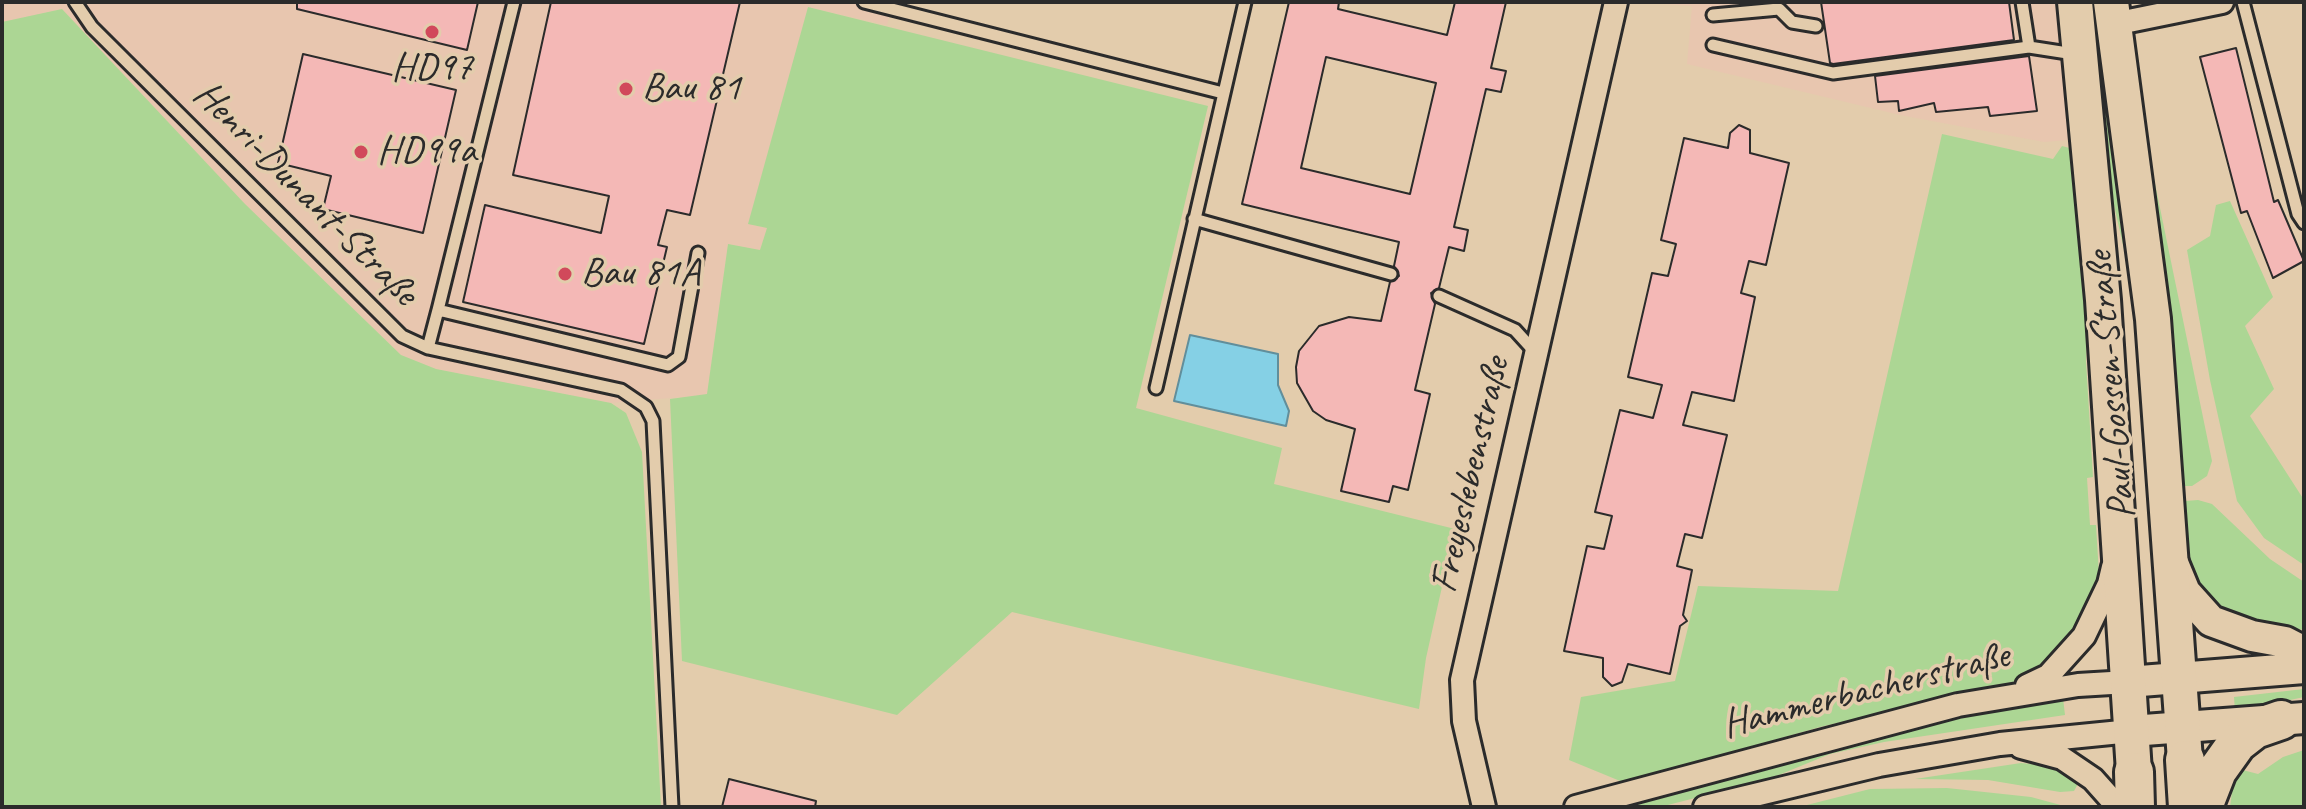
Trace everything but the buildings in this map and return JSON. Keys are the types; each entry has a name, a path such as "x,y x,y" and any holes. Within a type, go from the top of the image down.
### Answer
{"highway":[{"path":"2203,807 2217,771 2237,743 2255,729 2293,719"},
{"path":"2184,744 2188,807"}],"main road":[{"name":"Paul-Gossen-Straße","path":"2075,2 2103,300 2134,790"},
{"name":"Paul-Gossen-Straße","path":"2112,13 2153,319 2184,744"}],"street":[{"name":"Freyeslebenstraße","path":"1484,807 1464,721 1462,680 1616,2"},
{"path":"2112,13 2222,2"},
{"name":"Paul-Gossen-Straße","path":"2011,694 2048,676 2084,636 2109,584 2119,539"},
{"path":"2172,557 2185,592 2211,621 2252,636 2285,642 2304,652"},
{"name":"Hammerbacherstraße","path":"1576,807 1899,718 2011,694 2304,668"},
{"path":"2131,731 2184,744 2231,724 2293,719"},
{"name":"Hammerbacherstraße","path":"1705,807 1879,765 2000,744 2131,731"},
{"name":"Hammerbacherstraße","path":"2000,744 2062,758 2093,779 2118,807"}],"lane":[{"name":"Henri-Dunant-Straße","path":"75,2 92,27 402,336 428,348 621,390 646,407 653,421 672,807"},
{"path":"428,348 514,2"},
{"path":"864,2 1223,93"},
{"path":"1156,388 1245,2"},
{"path":"2022,2 2029,47"},
{"path":"2243,2 2298,214 2304,223"},
{"path":"1713,15 1779,5 1792,22 1816,26"},
{"path":"1713,45 1833,73 2029,47 2081,56"},
{"path":"1194,219 1391,274"},
{"path":"438,310 668,365 679,357 698,253"},
{"path":"1439,296 1515,330 1535,353"}],"shaded area":[{"path":"2,2 893,2 887,25 808,7 749,224 767,228 760,250 728,244 707,395 611,403 436,369 401,355 245,204 62,9 2,22"},
{"path":"1636,2 2088,2 2105,137 2044,142 1900,115 1687,64 1692,6"}],"green space":[{"path":"2088,2 2099,2 2134,245 2165,617 2155,617 2134,293 2107,175"},
{"path":"808,7 1208,106 1136,408 1282,448 1274,484 1455,529 1426,658 1419,709 1012,612 897,715 682,661 670,399 707,394 728,244 760,250 767,228 748,224"},
{"path":"62,9 245,204 401,355 436,369 611,403 626,413 642,452 661,807 2,807 2,22"},
{"path":"1942,134 2053,159 2062,146 2077,150 2089,299 2086,361 2093,477 2087,478 2090,525 2096,525 2099,574 2084,626 2034,674 2010,683 1820,727 1625,783 1569,760 1581,697 1675,681 1698,586 1838,591"},
{"path":"2145,135 2212,461 2207,476 2192,486 2184,486 2183,471 2177,471"},
{"path":"2230,201 2273,297 2245,326 2274,389 2250,416 2304,500 2304,565 2264,538 2237,501 2210,380 2187,250 2210,236 2216,205"},
{"path":"2198,500 2212,504 2270,559 2304,582 2304,630 2237,619 2207,601 2184,561 2180,519 2186,518 2185,501"},
{"path":"2304,689 2304,697 2235,712 2234,697"},
{"path":"2063,698 2065,715 1884,742 1830,754 1769,779 1660,807 1615,807 1963,714"},
{"path":"2304,750 2304,807 2230,807 2235,768 2258,774 2283,757"},
{"path":"2021,763 2051,766 2080,780 2074,791 2060,792 1988,780 1915,779"},
{"path":"1947,788 2031,797 2068,807 1799,807 1870,789"}],"water":[{"path":"1190,335 1278,354 1278,385 1289,411 1286,426 1174,401"}],"place":[{"name":"HD97","path":"432,32"},
{"name":"Bau 81","path":"626,89"},
{"name":"HD99a","path":"361,152"},
{"name":"Bau 81A","path":"565,274"}]}
